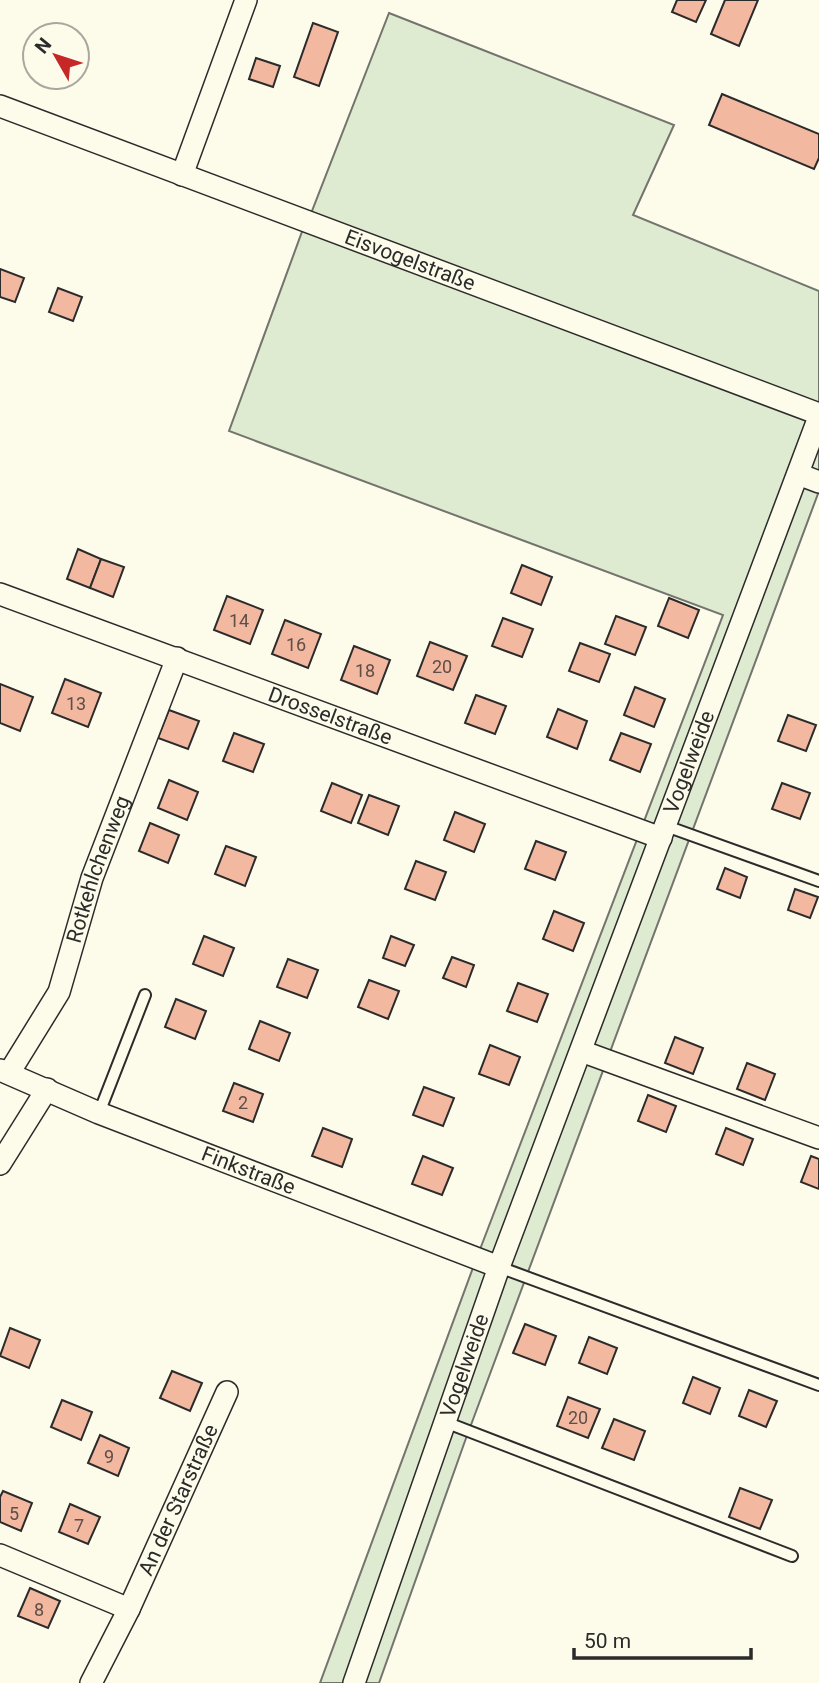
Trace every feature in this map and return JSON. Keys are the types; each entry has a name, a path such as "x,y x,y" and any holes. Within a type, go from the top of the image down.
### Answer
{"street":[{"path":"182,175 246,0"},
{"name":"Eisvogelstraße","path":"0,106 819,415"},
{"name":"Vogelweide","path":"354,1683 499,1267 819,415"},
{"path":"798,474 819,482"},
{"name":"Drosselstraße","path":"0,594 663,832"},
{"name":"Rotkehlchenweg","path":"4,1071 59,992 92,877 177,658"},
{"path":"580,1051 819,1138"},
{"name":"Finkstraße","path":"4,1071 99,1113 499,1267"},
{"path":"0,1164 47,1088"},
{"name":"An der Starstraße","path":"91,1683 129,1609 227,1392"},
{"path":"0,1555 129,1609"}],"lane":[{"path":"663,832 819,881"},
{"path":"99,1113 145,995"},
{"path":"499,1267 819,1385"},
{"path":"445,1422 792,1556"}],"green space":[{"path":"389,13 674,125 633,215 819,291 819,491 465,1441 379,1683 320,1683 474,1265 723,615 229,431 303,229"}],"building":[{"path":"677,0 706,0 696,22 672,12"},
{"path":"725,0 758,0 739,46 711,34"},
{"path":"313,23 338,32 319,86 294,77"},
{"path":"256,58 280,66 273,87 249,79"},
{"path":"722,94 819,134 819,158 814,169 709,125"},
{"path":"0,269 24,278 15,302 0,297"},
{"path":"58,288 82,297 73,321 49,312"},
{"path":"78,549 101,559 90,588 67,579"},
{"path":"101,559 124,567 113,597 90,588"},
{"path":"522,565 552,577 541,605 511,593"},
{"path":"227,596 263,610 250,644 214,630"},
{"path":"669,598 699,610 688,638 658,626"},
{"path":"616,616 646,627 635,655 605,644"},
{"path":"503,618 533,629 522,657 492,646"},
{"path":"285,620 321,634 308,668 272,654"},
{"path":"430,642 467,656 453,690 417,676"},
{"path":"580,643 610,654 599,682 569,671"},
{"path":"354,646 390,660 377,694 341,680"},
{"path":"65,679 101,693 88,727 52,713"},
{"path":"0,684 33,697 20,731 0,723"},
{"path":"635,687 665,699 654,727 624,715"},
{"path":"476,695 506,706 495,734 465,723"},
{"path":"558,709 587,721 577,749 547,737"},
{"path":"169,710 199,721 188,749 158,738"},
{"path":"788,715 816,725 806,751 778,741"},
{"path":"234,733 264,744 253,772 223,761"},
{"path":"621,733 651,744 640,772 610,760"},
{"path":"169,780 198,792 187,820 158,808"},
{"path":"332,783 362,795 351,823 321,811"},
{"path":"782,783 810,793 800,819 772,809"},
{"path":"369,795 399,806 388,835 358,823"},
{"path":"455,812 485,824 474,852 444,840"},
{"path":"150,823 179,835 168,863 139,851"},
{"path":"536,841 566,852 555,880 525,869"},
{"path":"226,846 256,857 245,886 215,874"},
{"path":"416,861 446,872 435,900 405,889"},
{"path":"725,868 747,877 740,898 717,889"},
{"path":"795,889 818,897 810,918 788,910"},
{"path":"554,911 584,923 573,951 543,939"},
{"path":"204,936 234,948 223,976 193,964"},
{"path":"391,936 414,945 405,966 383,958"},
{"path":"452,957 474,965 466,987 443,978"},
{"path":"288,959 318,970 307,998 277,987"},
{"path":"369,980 399,991 388,1019 358,1007"},
{"path":"518,983 548,994 537,1022 507,1011"},
{"path":"176,999 206,1011 195,1039 165,1027"},
{"path":"260,1021 290,1033 279,1061 249,1049"},
{"path":"675,1037 703,1048 693,1074 665,1063"},
{"path":"490,1045 520,1057 509,1085 479,1074"},
{"path":"747,1063 775,1074 765,1100 737,1089"},
{"path":"234,1083 263,1094 253,1122 223,1111"},
{"path":"424,1087 454,1098 443,1126 413,1115"},
{"path":"648,1095 676,1106 666,1132 638,1121"},
{"path":"323,1128 352,1139 342,1167 312,1156"},
{"path":"726,1128 753,1139 743,1165 716,1154"},
{"path":"423,1156 453,1168 442,1195 412,1184"},
{"path":"811,1156 819,1159 819,1189 801,1182"},
{"path":"525,1324 556,1336 545,1365 513,1353"},
{"path":"10,1328 40,1340 29,1368 0,1356"},
{"path":"589,1337 617,1348 607,1374 579,1363"},
{"path":"172,1371 202,1383 190,1411 160,1398"},
{"path":"693,1377 720,1388 710,1414 683,1403"},
{"path":"749,1390 777,1401 766,1427 739,1416"},
{"path":"568,1397 600,1409 588,1438 557,1426"},
{"path":"62,1400 92,1412 81,1440 51,1427"},
{"path":"614,1419 645,1431 634,1460 602,1448"},
{"path":"100,1435 129,1448 118,1476 88,1463"},
{"path":"740,1488 772,1500 760,1529 729,1517"},
{"path":"3,1491 32,1503 21,1531 0,1522 0,1497"},
{"path":"70,1504 100,1517 88,1544 59,1532"},
{"path":"30,1588 60,1601 48,1628 18,1616"}]}
